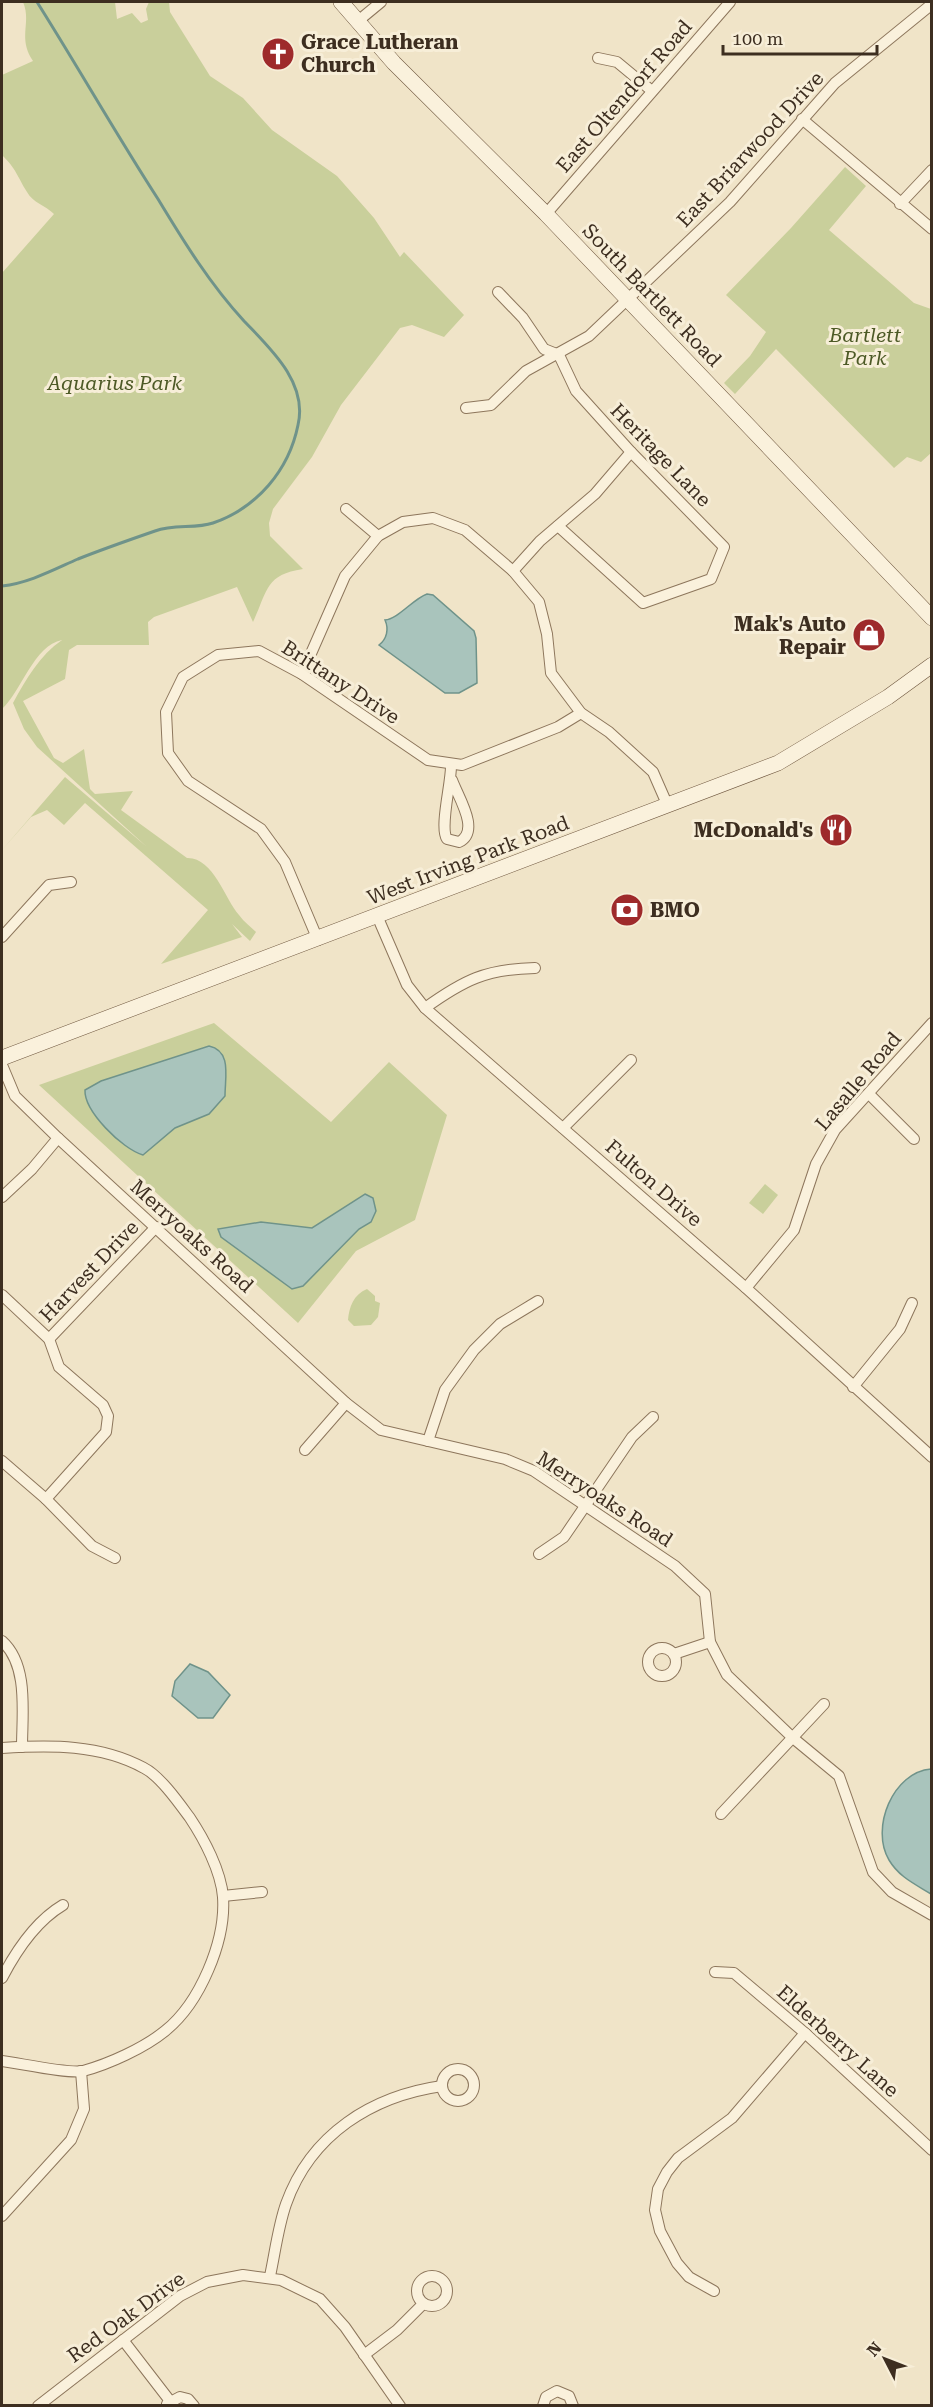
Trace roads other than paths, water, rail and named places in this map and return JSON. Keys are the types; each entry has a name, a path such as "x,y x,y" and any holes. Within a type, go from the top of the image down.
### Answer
{"main road":[{"name":"South Bartlett Road","path":"341,2 394,63 546,214 932,618"},
{"name":"West Irving Park Road","path":"2,1058 378,918 667,804 778,763 888,698 932,665"}],"street":[{"path":"358,21 381,2"},
{"name":"East Oltendorf Road","path":"546,214 730,2"},
{"name":"East Briarwood Drive","path":"466,408 491,405 526,371 559,355 589,336 628,302 730,202 836,83 932,4"},
{"path":"598,58 617,62 652,91"},
{"path":"802,119 932,229"},
{"path":"900,204 932,170"},
{"path":"498,292 523,318 544,349 559,355"},
{"name":"Heritage Lane","path":"558,526 643,603 711,579 724,547 631,452 576,391 559,355"},
{"path":"513,571 558,526 595,494 631,452"},
{"path":"346,509 378,537"},
{"path":"302,674 345,576 378,537 403,522 433,518 465,530 513,571 539,602 547,634 551,673 581,713 609,732 653,772 667,804"},
{"name":"Brittany Drive","path":"318,940 285,862 261,829 188,781 168,753 166,733 168,705 183,677 218,655 259,651 302,674 428,760 462,765 558,728 581,713"},
{"path":"452,764 452,780 443,829 447,839 459,842 468,835 470,826 452,780"},
{"path":"2,937 49,885 71,882"},
{"name":"Fulton Drive","path":"378,918 407,985 425,1008 746,1288 932,1457"},
{"path":"425,1008 446,992 490,972 535,968"},
{"name":"Lasalle Road","path":"746,1288 794,1230 816,1164 836,1130 932,1023"},
{"path":"563,1128 631,1060"},
{"name":"Merryoaks Road","path":"2,1065 15,1096 58,1138 346,1403 381,1430 505,1459 534,1471 675,1566 705,1594 710,1642 727,1675 793,1738 839,1776 873,1872 892,1892 932,1915"},
{"path":"869,1094 914,1139"},
{"path":"2,1197 32,1169 58,1138"},
{"name":"Harvest Drive","path":"49,1339 156,1227"},
{"path":"2,1295 49,1339 59,1367 103,1405 108,1416 106,1432 46,1500"},
{"path":"428,1441 445,1390 474,1350 500,1324 538,1301"},
{"path":"853,1387 900,1329 912,1304"},
{"path":"305,1450 346,1403"},
{"path":"539,1554 564,1537 632,1437 653,1418"},
{"path":"2,1461 46,1500 92,1546 115,1558"},
{"path":"2,1641 8,1647 21,1679 22,1747"},
{"path":"674,1654 710,1642"},
{"path":"721,1815 824,1704"},
{"path":"2,1748 70,1747 102,1751 146,1768 178,1801 207,1843 223,1896 219,1939 200,1990 166,2031 126,2053 81,2071 2,2061"},
{"path":"223,1896 262,1892"},
{"path":"2,1978 12,1958 49,1914 63,1905"},
{"name":"Elderberry Lane","path":"715,1972 734,1973 805,2033 932,2150"},
{"path":"714,2291 689,2277 677,2263 660,2231 655,2210 658,2189 678,2158 732,2118 805,2033"},
{"path":"2,2216 71,2140 84,2109 81,2071"},
{"path":"270,2276 290,2194 325,2141 354,2116 380,2102 414,2090 442,2085"},
{"name":"Red Oak Drive","path":"38,2406 180,2296 198,2285 232,2276 270,2276 299,2287 320,2300 337,2318 400,2406"},
{"path":"364,2355 397,2330 423,2304"},
{"path":"123,2340 168,2403 184,2397 194,2406"},
{"path":"543,2406 546,2397 557,2391 569,2396 573,2406"}],"water":[{"path":"427,594 433,595 474,631 477,683 459,693 445,693 379,645 386,634 385,620 395,616"},
{"path":"209,1046 221,1053 224,1059 226,1066 225,1096 209,1114 175,1128 143,1155 115,1137 97,1118 86,1099 85,1090 101,1081"},
{"path":"365,1194 373,1198 376,1211 371,1222 359,1229 303,1286 292,1289 221,1237 218,1229 261,1222 312,1228"},
{"path":"190,1664 208,1672 230,1695 213,1718 198,1718 172,1696 175,1681"},
{"path":"932,1769 931,1894 908,1880 893,1866 884,1847 882,1833 884,1818 896,1791 918,1772"}],"waterway":[{"path":"2,586 31,579 87,555 155,531 213,523 244,508 269,485 279,472 294,442 300,410 298,395 285,368 232,307 198,262 37,2"}],"place":[{"name":"Grace Lutheran Church","path":"278,54"},
{"name":"Mak's Auto Repair","path":"869,635"},
{"name":"McDonald's","path":"836,830"},
{"name":"BMO","path":"627,910"}],"park label":[{"name":"Bartlett Park","path":"865,346"},
{"name":"Aquarius Park","path":"115,383"}]}
